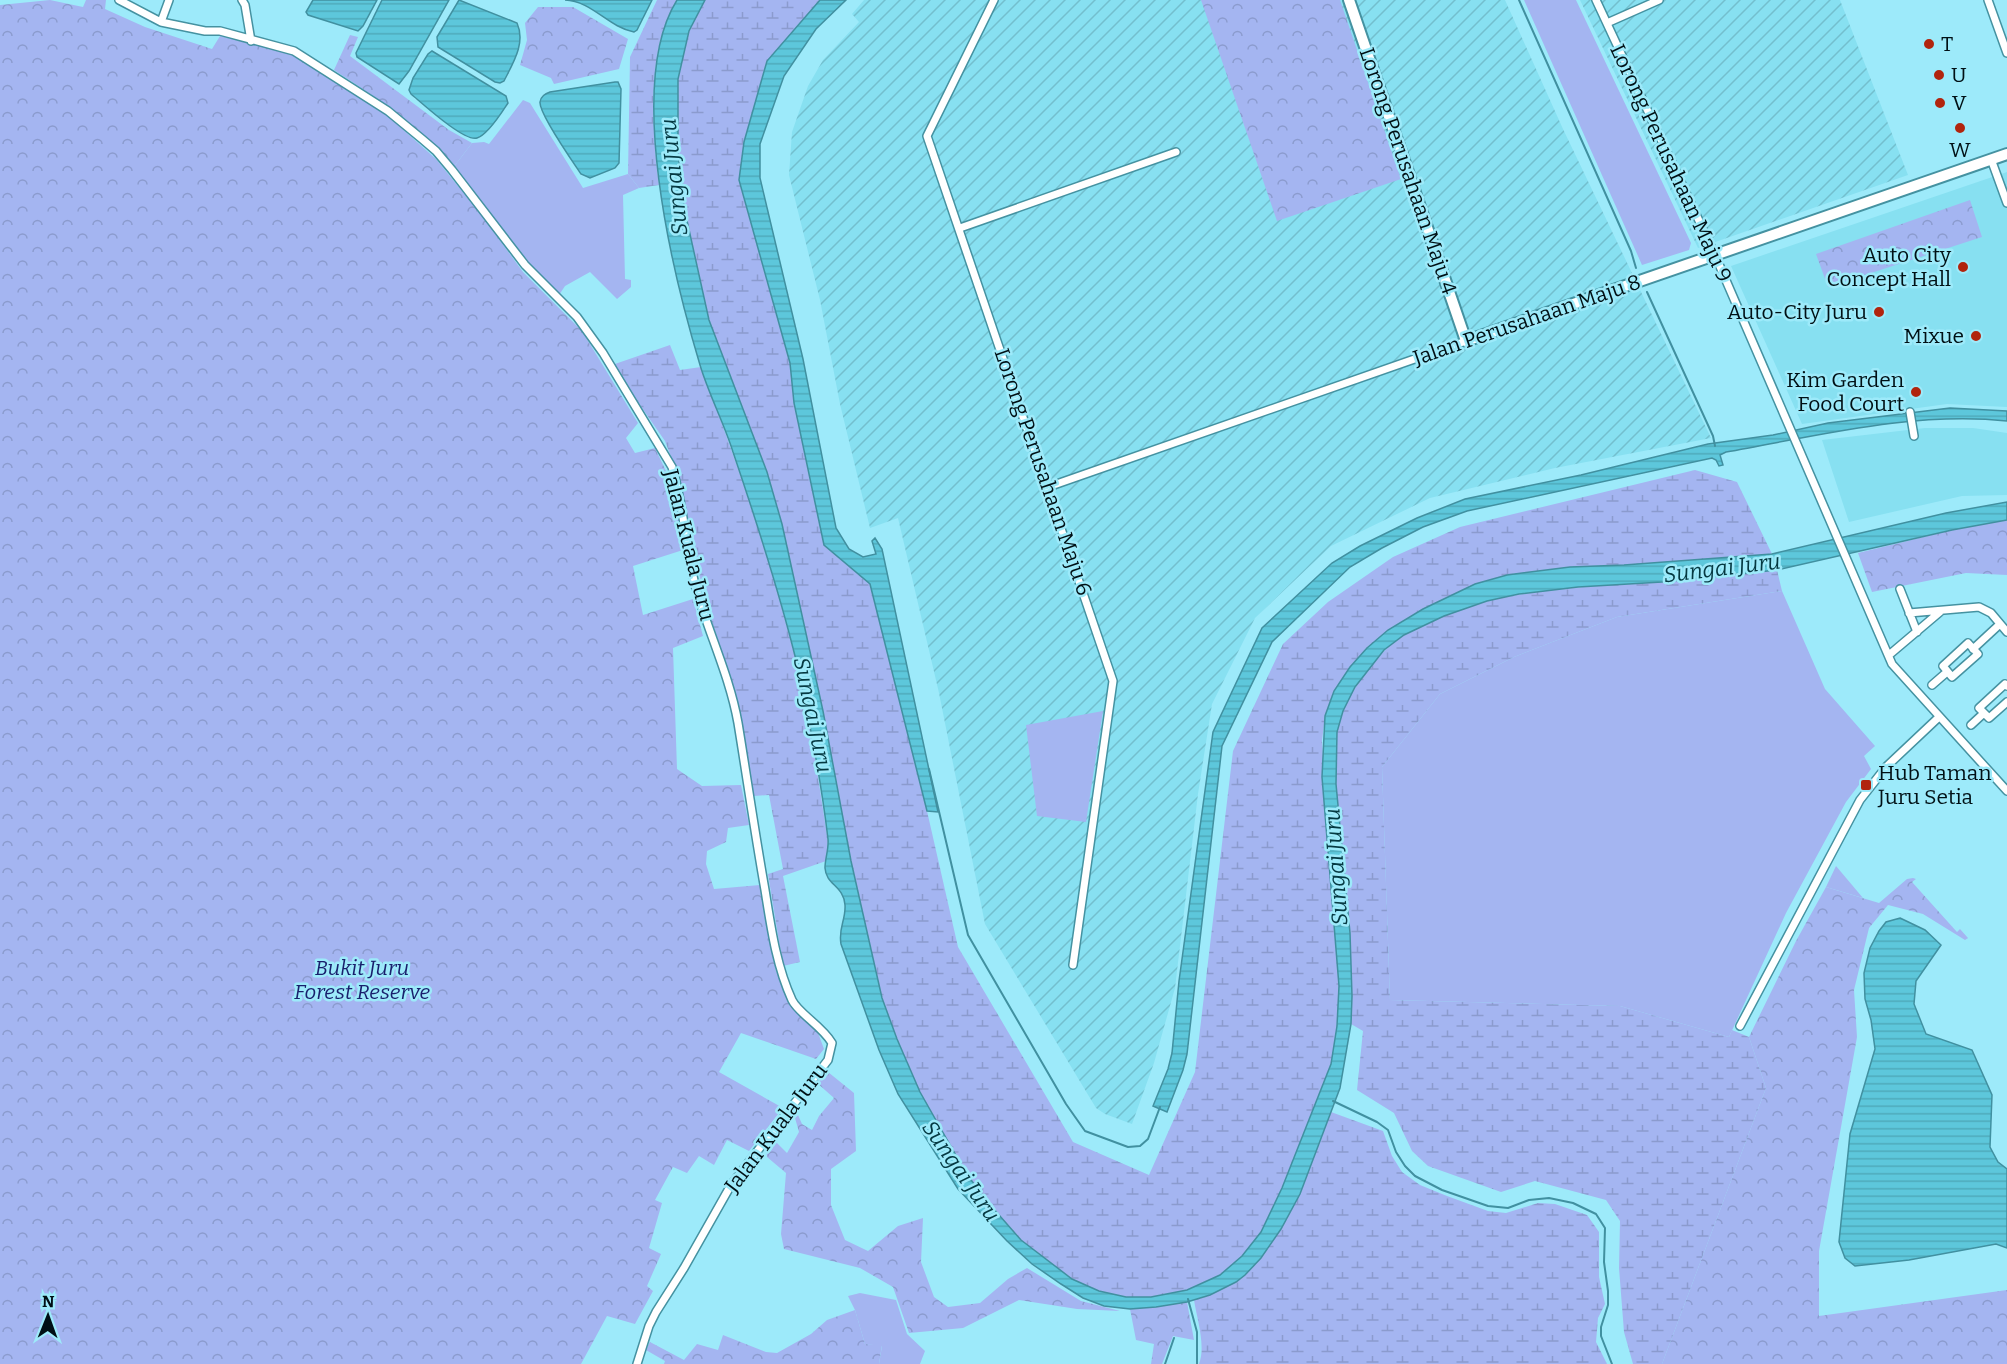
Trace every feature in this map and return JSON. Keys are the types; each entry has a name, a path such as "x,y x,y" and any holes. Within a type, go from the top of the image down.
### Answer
{"street":[{"name":"Jalan Kuala Juru","path":"119,0 161,22 205,31 220,31 294,51 388,111 436,151 525,265 590,333 672,467 678,488 694,581 721,662 737,720 780,969 793,1003 827,1035 832,1043 828,1060 730,1185 684,1268 656,1312 637,1364"},
{"path":"161,22 169,0"},
{"path":"242,0 245,5 251,41"},
{"name":"Lorong Perusahaan Maju 6","path":"994,0 927,136 1113,681 1073,965"},
{"name":"Lorong Perusahaan Maju 4","path":"1349,0 1466,341"},
{"name":"Lorong Perusahaan Maju 9","path":"1596,0 1715,255 1892,664 2007,791"},
{"path":"1607,23 1659,0"},
{"path":"1988,0 2007,54"},
{"path":"960,228 1176,152"},
{"name":"Jalan Perusahaan Maju 8","path":"1048,487 2007,154"},
{"path":"1991,159 2003,180 2007,203"},
{"path":"1911,412 1914,436"},
{"path":"1900,589 1917,632"},
{"path":"1909,613 1979,607 1991,613 2007,633"},
{"path":"1889,655 1941,612"},
{"path":"1973,649 2000,624"},
{"path":"1968,643 1978,654 1952,677 1947,672 1943,666 1968,643"},
{"path":"1932,685 1947,672"},
{"path":"2007,686 2005,684 1979,708 1989,718 2007,702"},
{"path":"1971,725 1984,713"},
{"path":"1740,1026 1860,800 1886,767 1939,717"}],"shaded area":[{"path":"864,0 1505,0 1563,129 1711,438 1555,468 1430,498 1331,546 1255,618 1212,704 1198,794 1175,988 1154,1063 1132,1124 1105,1114 1096,1108 985,924 939,693 898,518 870,528 840,404 820,300 789,175 792,132 808,86 823,60 859,22 852,14"},
{"path":"1580,0 1840,0 1908,175 1698,248"},
{"name":"Auto-City Juru","path":"2007,172 2007,407 1947,404 1802,424 1731,266"},
{"path":"1925,428 1973,428 2007,433 2007,495 1962,496 1849,522 1822,440"}],"green space":[{"name":"Bukit Juru Forest Reserve","path":"50,0 83,7 86,0 106,0 105,9 145,27 212,49 220,36 295,55 389,117 436,159 480,213 523,272 582,331 638,423 626,438 635,453 655,448 675,490 683,550 633,566 643,615 693,599 703,636 673,648 677,769 702,786 741,785 749,825 728,828 726,842 707,851 706,864 714,889 760,885 776,971 792,1006 817,1030 824,1049 816,1059 741,1033 719,1072 783,1108 749,1151 727,1140 714,1165 699,1156 687,1173 673,1167 655,1200 662,1203 649,1248 661,1254 647,1286 653,1291 635,1324 607,1316 581,1364 0,1364 0,5"},
{"path":"657,0 677,0 660,42 656,66 653,115 659,185 639,188 628,174 630,57"},
{"path":"705,0 820,0 767,61 744,142 739,180 790,363 794,403 824,545 870,584 927,811 958,947 1073,1142 1149,1175 1195,1072 1233,751 1283,644 1328,602 1393,557 1460,527 1695,470 1737,482 1772,554 1570,567 1507,575 1475,584 1423,609 1388,630 1334,691 1325,716 1322,741 1339,986 1337,1026 1331,1064 1282,1188 1261,1232 1242,1256 1220,1275 1187,1290 1151,1297 1126,1297 1099,1291 1072,1279 1021,1240 985,1199 966,1173 920,1092 897,1039 882,998 851,861 823,711 782,524 767,472 709,320 684,207 678,152 678,79 680,62 689,31"},
{"path":"1201,0 1340,0 1401,179 1277,221"},
{"path":"1524,0 1576,0 1691,243 1689,250 1642,265"},
{"path":"538,7 573,7 628,39 619,69 554,84 551,78 520,65 527,40 525,23"},
{"path":"350,35 358,37 350,56 449,130 472,143 453,168 413,126 334,70"},
{"path":"523,100 530,103 583,188 628,174 639,188 623,195 625,279 631,280 631,287 617,299 590,272 565,286 559,295 527,261 453,168 472,143 489,144"},
{"path":"1970,200 1982,237 1828,287 1816,254"},
{"path":"670,345 680,370 701,367 740,474 775,583 795,657 809,725 828,841 826,861 783,876 800,962 783,966 768,874 783,869 769,795 754,796 732,684 707,606 681,483 665,441 612,365"},
{"path":"2007,520 2007,575 1966,573 1872,592 1858,553 1952,530"},
{"path":"1777,570 1782,591 1617,617 1514,657 1440,694 1382,767 1390,1000 1620,1006 1729,1037 1732,1030 1749,1037 1766,1088 1662,1364 1633,1364 1624,1332 1619,1268 1620,1221 1606,1200 1535,1181 1501,1192 1428,1166 1412,1151 1394,1113 1357,1090 1363,1031 1351,1024 1349,931 1335,773 1336,734 1343,709 1351,694 1379,657 1398,639 1433,619 1495,599 1528,593 1689,580"},
{"path":"1782,591 1825,689 1875,746 1864,756 1871,769 1846,802 1786,913 1729,1037 1620,1006 1390,1000 1382,767 1440,694 1514,657 1617,617"},
{"path":"1103,711 1086,822 1037,816 1026,725"},
{"path":"1836,866 1863,898 1826,887"},
{"path":"1907,879 1916,879 1912,882 1957,932 1960,929 1968,938 1965,940 1923,914 1888,905 1869,928 1854,990 1857,1037 1819,1251 1819,1316 2007,1290 2007,1364 1662,1364 1766,1088 1749,1037 1796,941 1826,887 1879,903"},
{"path":"828,1072 854,1093 856,1151 831,1169 831,1205 845,1240 868,1251 898,1226 923,1218 921,1262 934,1297 948,1307 980,1303 1008,1279 1027,1268 1081,1301 1120,1311 1077,1309 1019,1300 963,1328 909,1333 893,1287 860,1268 784,1249 781,1234 786,1173 767,1157 766,1146 774,1140 787,1153 799,1132 795,1118 798,1115 802,1124 812,1130 819,1116 834,1098 817,1083"},
{"path":"1331,1112 1383,1131 1392,1156 1402,1172 1420,1185 1447,1196 1488,1211 1506,1213 1538,1203 1555,1204 1587,1215 1599,1232 1599,1277 1605,1304 1598,1318 1596,1342 1607,1364 1199,1364 1202,1349 1194,1300 1210,1295 1261,1258 1281,1229 1300,1194"},
{"path":"860,1293 896,1300 907,1334 925,1351 920,1364 879,1364 882,1346 865,1344 855,1310 848,1296"},
{"path":"1187,1302 1194,1340 1173,1336 1162,1364 1151,1364 1154,1344 1136,1340 1130,1309"},
{"path":"855,1310 865,1344 882,1345 879,1364 664,1364 665,1361 646,1350 650,1342 684,1360 697,1344 718,1350 723,1335 766,1352 777,1353 811,1334 827,1320"}],"water":[{"path":"313,0 377,0 358,31 308,15 306,12"},
{"path":"382,0 449,0 409,71 399,84 357,57 356,53"},
{"path":"459,0 517,23 519,45 504,81 495,82 438,47 437,37"},
{"path":"565,0 652,0 634,32 616,25 584,5"},
{"name":"Sungai Juru","path":"677,0 705,0 689,31 678,79 678,152 684,207 709,320 767,472 782,524 823,711 851,861 882,998 920,1092 966,1173 985,1199 1021,1240 1072,1279 1099,1291 1126,1297 1151,1297 1187,1290 1220,1275 1242,1256 1261,1232 1282,1188 1331,1064 1337,1026 1339,986 1322,777 1325,716 1334,691 1350,667 1388,630 1423,609 1475,584 1507,575 1570,567 1772,554 1946,513 2007,502 2007,520 1952,530 1777,570 1519,594 1487,601 1444,616 1404,635 1384,650 1355,687 1343,711 1337,732 1336,784 1350,933 1351,1024 1340,1088 1300,1194 1281,1229 1261,1258 1236,1282 1210,1295 1187,1302 1130,1309 1104,1306 1083,1298 1032,1264 958,1189 898,1094 879,1050 841,944 840,933 845,905 842,894 826,874 828,843 825,816 796,660 775,581 750,503 700,365 667,232 654,128 655,79 662,36"},
{"path":"820,0 846,0 816,29 784,76 760,144 760,178 803,359 836,528 849,549 863,557 876,554 872,541 875,538 882,549 938,812 927,811 870,584 824,545 794,403 790,363 739,180 744,142 767,61"},
{"path":"432,51 506,96 508,103 486,133 477,138 463,134 443,121 411,94 409,90 413,78"},
{"path":"618,82 621,89 619,163 615,168 590,178 581,174 557,138 545,117 540,102 550,92"},
{"path":"1950,408 2007,411 2007,421 1937,419 1901,422 1726,452 1720,455 1723,465 1719,466 1712,458 1467,511 1423,527 1350,567 1272,642 1222,746 1187,1054 1167,1112 1153,1106 1172,1053 1179,981 1213,732 1262,628 1332,563 1360,546 1417,518 1465,499 1581,475 1708,444 1773,435 1828,423"},
{"path":"1900,918 1925,930 1941,945 1916,981 1914,1004 1926,1034 1972,1050 1992,1095 1990,1147 1998,1162 2007,1169 2007,1248 1996,1244 1909,1260 1855,1266 1845,1258 1839,1242 1850,1134 1875,1049 1865,999 1864,973 1870,948 1879,931 1886,922"}],"waterway":[{"path":"1519,0 1631,251 1636,268"},
{"path":"1647,292 1713,436 1715,446"},
{"path":"929,769 968,935 1066,1104 1085,1131 1128,1147 1140,1146 1148,1139 1160,1107"},
{"path":"1333,1101 1377,1122 1388,1130 1396,1152 1405,1166 1415,1176 1442,1190 1488,1206 1508,1208 1529,1200 1549,1198 1573,1203 1596,1214 1605,1228 1604,1262 1608,1291 1608,1305 1601,1327 1601,1336 1612,1364"},
{"path":"1188,1299 1197,1332 1197,1364"},
{"path":"1165,1364 1174,1338"}],"place":[{"name":"T","path":"1929,44"},
{"name":"U","path":"1939,75"},
{"name":"V","path":"1940,103"},
{"name":"W","path":"1960,128"},
{"name":"Auto City Concept Hall","path":"1963,267"},
{"name":"Auto-City Juru","path":"1879,312"},
{"name":"Mixue","path":"1976,336"},
{"name":"Kim Garden Food Court","path":"1916,392"},
{"name":"Hub Taman Juru Setia","path":"1866,785"}]}
